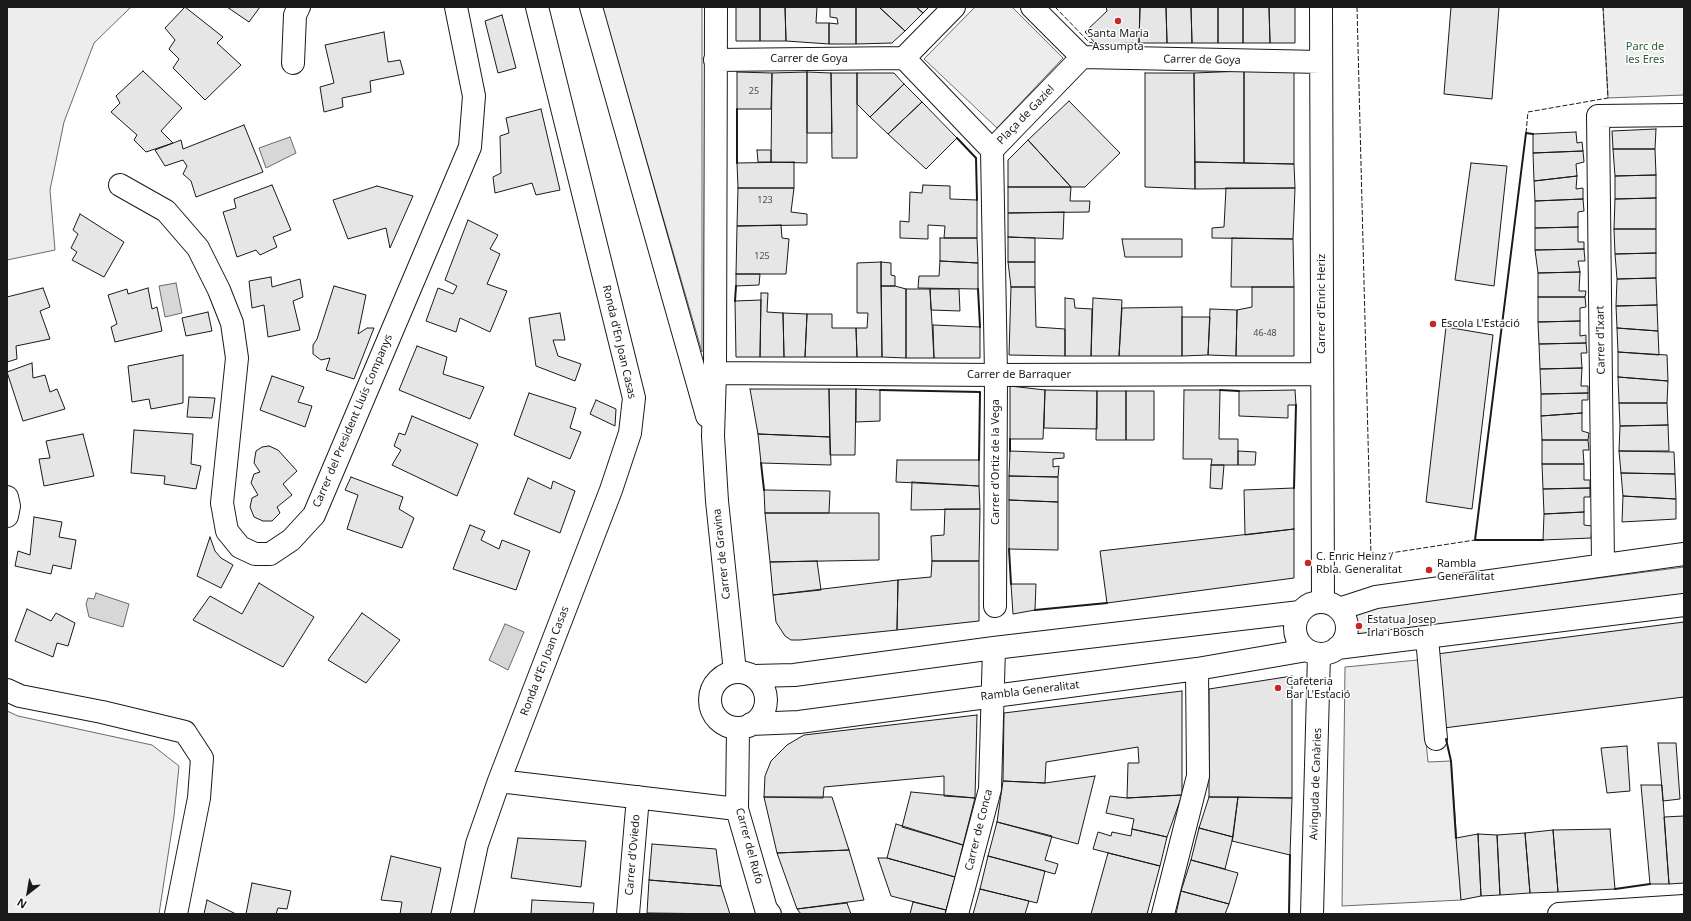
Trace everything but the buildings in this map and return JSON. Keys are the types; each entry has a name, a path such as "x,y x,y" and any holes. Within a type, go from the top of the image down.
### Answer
{"street":[{"path":"293,63 295,15 299,7"},
{"name":"Carrer del President Lluís Companys","path":"120,185 166,211 198,248 219,290 232,323 237,358 222,503 226,531 240,547 255,554 270,554 291,540 314,515 470,147 474,96 456,7"},
{"name":"Ronda d'En Joan Casas","path":"462,914 478,844 499,781 611,490 630,433 634,398 538,7"},
{"path":"591,7 713,436"},
{"path":"713,436 715,373 716,7"},
{"path":"904,58 954,7"},
{"path":"1032,7 1082,57"},
{"name":"Carrer d'Enric Heriz","path":"1321,7 1322,374 1331,605"},
{"name":"Carrer de Goya","path":"1082,57 1321,62"},
{"name":"Plaça de Gaziel","path":"904,58 992,150 1082,57"},
{"name":"Carrer de Goya","path":"715,60 904,58"},
{"name":"Carrer d'Ixart","path":"1604,564 1598,116 1684,115"},
{"name":"Carrer d'Ortiz de la Vega","path":"992,150 996,375 994,606"},
{"name":"Carrer de Barraquer","path":"715,373 996,375 1322,374"},
{"name":"Carrer de Gravina","path":"713,436 716,501 744,674"},
{"path":"7,497 10,506 7,516"},
{"path":"1331,605 1343,615 1347,629 1342,643 1321,651 1299,643 1295,633 1295,622 1300,612 1310,604 1331,605 1376,597 1434,590 1604,564 1684,554"},
{"name":"Rambla Generalitat","path":"745,726 799,722 993,695 1197,670 1321,651 1684,605"},
{"path":"744,674 763,686 766,701 762,714 745,726 729,726 720,722 714,714 710,701 712,687 726,674 744,674 794,675 994,648 1300,612"},
{"path":"1427,638 1436,739"},
{"name":"Carrer de Conca","path":"957,914 990,789 994,648"},
{"name":"Avinguda de Canàries","path":"1312,914 1321,651"},
{"path":"1163,914 1198,776 1197,670"},
{"path":"7,690 20,696 102,712 185,732 202,758 198,798 176,914"},
{"name":"Carrer del Rufo","path":"745,726 737,808 766,909 770,914"},
{"path":"499,781 737,808"},
{"name":"Carrer d'Oviedo","path":"628,914 638,797"},
{"path":"1560,914 1684,906"}],"shaded area":[{"path":"7,7 131,7 94,43 64,122 50,190 55,250 7,260"},
{"path":"602,7 702,7 702,352"},
{"path":"975,7 1012,7 1063,58 997,128 924,59"},
{"name":"Parc de les Eres","path":"1603,7 1684,7 1684,95 1608,98"},
{"path":"290,137 296,153 266,168 259,148"},
{"path":"176,283 182,313 165,317 159,286"},
{"path":"1684,567 1684,594 1356,637 1353,610"},
{"path":"96,593 129,604 123,627 89,617 86,604 88,598 94,599"},
{"path":"505,624 524,632 508,670 489,660"},
{"path":"1418,660 1428,762 1451,761 1461,900 1342,906 1345,667"},
{"path":"7,711 18,716 152,745 179,766 174,816 159,914 7,914"}],"fence":[{"path":"1055,7 1089,42 1096,44"},
{"path":"1357,7 1371,556 1475,540"},
{"path":"1526,133 1528,112 1608,98 1603,7"}],"wall":[{"path":"737,109 737,163"},
{"path":"1533,134 1526,133 1475,540 1543,540"},
{"path":"957,138 976,158 977,200"},
{"path":"735,301 736,286"},
{"path":"978,289 980,327"},
{"path":"880,390 980,392 979,460"},
{"path":"1220,390 1239,391"},
{"path":"1294,488 1296,405"},
{"path":"1010,439 1010,451"},
{"path":"761,463 764,490"},
{"path":"1009,549 1011,584"},
{"path":"1035,610 1107,603"},
{"path":"1446,739 1451,761 1456,838"},
{"path":"1289,914 1290,855"},
{"path":"1615,889 1650,884"}],"place":[{"name":"Santa Maria Assumpta","path":"1118,21"},
{"name":"Escola L'Estació","path":"1433,324"},
{"name":"C. Enric Heinz / Rbla. Generalitat","path":"1308,563"},
{"name":"Rambla Generalitat","path":"1429,570"},
{"name":"Estatua Josep Irla i Bosch","path":"1359,626"},
{"name":"Cafeteria Bar L'Estació","path":"1278,688"}]}
